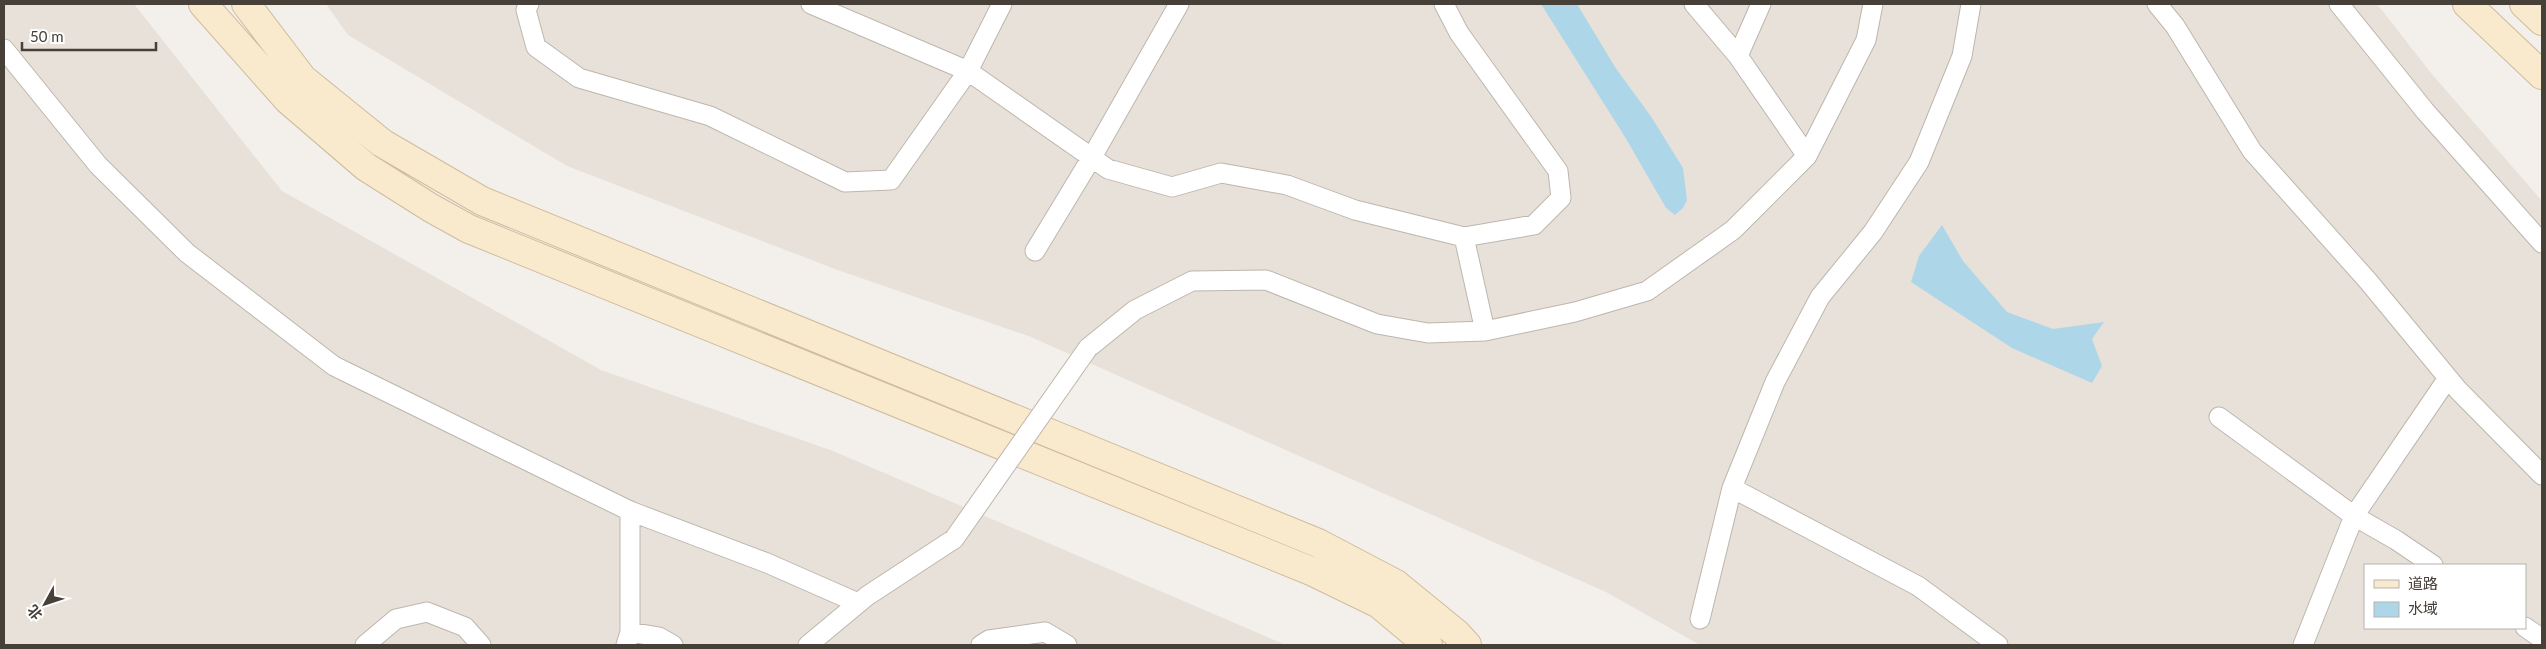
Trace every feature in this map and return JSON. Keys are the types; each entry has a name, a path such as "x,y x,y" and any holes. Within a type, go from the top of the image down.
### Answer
{"street":[{"path":"203,4 288,100 366,167 431,208 469,229 1311,571 1379,604 1428,645"},
{"path":"246,4 303,79 382,143 482,202 1318,543 1396,584 1456,633 1467,645"},
{"path":"529,4 526,10 536,47 579,78 710,116 844,182 892,180 968,71 1002,4"},
{"path":"811,4 968,71 1108,169 1172,186 1222,173 1287,185 1355,210 1464,237 1534,225 1561,198 1558,171 1459,33 1444,4"},
{"path":"1035,251 1092,158 1180,4"},
{"path":"1694,4 1738,56 1807,156"},
{"path":"1738,56 1761,4"},
{"path":"808,645 858,603 954,539 1088,348 1135,310 1192,281 1266,280 1378,324 1428,333 1485,331 1574,312 1647,291 1733,230 1807,156 1866,40 1873,4"},
{"path":"1700,619 1732,488 1774,382 1820,298 1874,232 1919,162 1962,56 1971,4"},
{"path":"2157,4 2176,26 2252,151 2368,281 2448,378 2542,475"},
{"path":"2339,4 2425,111 2542,243"},
{"path":"2467,4 2542,76"},
{"path":"2524,4 2542,21"},
{"path":"4,49 98,165 187,253 334,366 630,511 767,563 858,603"},
{"path":"1464,237 1485,331"},
{"path":"2303,645 2354,516 2448,378"},
{"path":"2219,417 2354,516 2431,564"},
{"path":"1732,488 1918,586 1998,645"},
{"path":"630,511 628,639 659,637 673,645"},
{"path":"365,645 396,619 428,612 465,627 481,645"},
{"path":"2526,628 2542,639"},
{"path":"981,645 989,640 1044,632 1067,645"}],"shaded area":[{"path":"4,4 134,4 282,191 601,370 833,451 1286,645 4,645"},
{"path":"326,4 2377,4 2431,73 2542,201 2542,645 1700,645 1606,592 1031,337 835,269 567,166 348,35"}],"water":[{"path":"1541,4 1577,4 1615,67 1652,118 1683,168 1687,200 1683,208 1675,215 1666,208 1625,137"},
{"path":"1942,225 1963,261 2007,312 2053,329 2104,322 2092,339 2102,366 2092,383 2012,348 1911,282 1919,256"}]}
